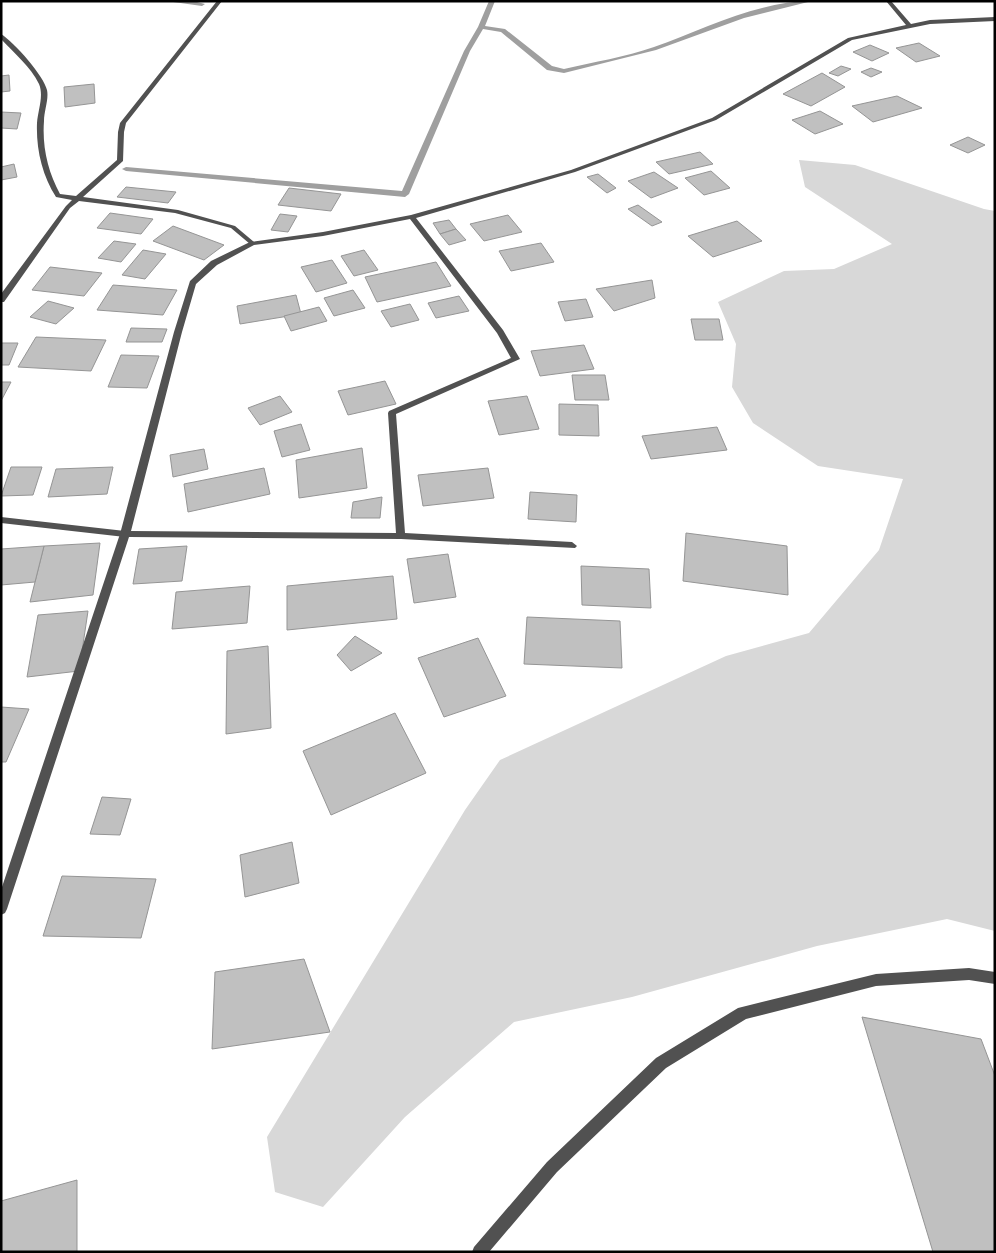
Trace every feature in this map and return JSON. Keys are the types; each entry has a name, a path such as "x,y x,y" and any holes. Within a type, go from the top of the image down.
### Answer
{"street":[{"path":"1,300 68,207 120,161 123,123 220,1"},
{"path":"888,1 909,25"},
{"path":"1,909 125,534 178,332 194,284 214,264 252,243 323,234 412,217 573,171 714,120 850,39 930,22 995,19"},
{"path":"1,36 27,62 44,90 40,143 49,181 58,196 176,211 233,227 252,243"},
{"path":"401,536 392,413 516,359 500,332 412,217"},
{"path":"1,520 125,534 401,536 572,546"},
{"path":"480,1252 552,1167 660,1063 742,1013 876,980 969,974 995,978"}],"shaded area":[{"path":"799,160 855,165 984,209 995,211 995,931 947,919 817,946 632,997 514,1022 405,1117 323,1207 275,1192 267,1137 465,810 500,760 726,656 809,633 879,550 903,479 818,466 753,423 732,387 736,344 718,302 784,271 834,269 892,244 805,187"}],"building":[{"path":"919,43 940,56 916,62 896,48"},
{"path":"870,45 889,53 872,61 853,52"},
{"path":"841,66 851,69 838,76 829,73"},
{"path":"871,68 882,72 871,77 861,72"},
{"path":"822,73 845,87 811,106 783,94"},
{"path":"9,75 10,91 1,92 1,76"},
{"path":"94,84 95,103 65,107 64,87"},
{"path":"897,96 922,108 873,122 852,106"},
{"path":"820,111 843,124 815,134 792,120"},
{"path":"1,112 21,113 17,129 1,128"},
{"path":"968,137 985,145 968,153 950,145"},
{"path":"700,152 713,164 669,174 656,162"},
{"path":"14,164 17,177 1,180 1,167"},
{"path":"711,171 730,188 704,195 685,178"},
{"path":"654,172 678,188 651,198 628,181"},
{"path":"598,174 616,188 607,193 587,177"},
{"path":"126,187 176,192 168,203 117,197"},
{"path":"289,188 341,194 331,211 278,205"},
{"path":"638,205 662,222 652,226 628,209"},
{"path":"110,213 153,219 141,234 97,228"},
{"path":"280,214 297,216 288,232 271,230"},
{"path":"508,215 522,232 484,241 470,224"},
{"path":"449,220 456,229 440,234 433,223"},
{"path":"737,221 762,241 713,257 688,236"},
{"path":"173,226 224,245 204,260 153,241"},
{"path":"456,229 466,240 449,245 440,234"},
{"path":"114,241 136,244 121,262 98,258"},
{"path":"541,243 554,262 511,271 499,251"},
{"path":"143,250 166,254 145,279 122,275"},
{"path":"364,250 378,270 354,276 341,256"},
{"path":"332,260 347,283 316,292 301,267"},
{"path":"436,262 451,286 377,302 365,277"},
{"path":"50,267 102,273 84,296 32,290"},
{"path":"652,280 655,298 614,311 596,289"},
{"path":"113,285 177,290 163,315 97,310"},
{"path":"353,290 365,308 334,316 324,298"},
{"path":"296,295 301,314 240,324 237,306"},
{"path":"459,296 469,311 436,318 428,303"},
{"path":"586,299 593,317 565,321 558,302"},
{"path":"48,301 74,308 56,324 30,317"},
{"path":"410,304 419,320 391,327 381,311"},
{"path":"319,307 327,321 291,331 284,316"},
{"path":"691,319 719,319 723,340 695,340"},
{"path":"131,328 167,329 162,342 126,342"},
{"path":"36,337 106,340 91,371 18,367"},
{"path":"1,343 18,343 9,365 1,365"},
{"path":"584,345 594,369 540,376 531,351"},
{"path":"121,355 159,356 147,388 108,387"},
{"path":"572,375 605,375 609,400 575,400"},
{"path":"385,381 396,404 348,415 338,391"},
{"path":"1,382 11,382 1,401"},
{"path":"280,396 292,412 260,425 248,408"},
{"path":"527,396 539,429 499,435 488,401"},
{"path":"559,404 598,405 599,436 559,435"},
{"path":"301,424 310,450 282,457 274,431"},
{"path":"717,427 727,450 651,459 642,436"},
{"path":"362,448 367,488 299,498 296,460"},
{"path":"204,449 208,469 173,477 170,455"},
{"path":"11,467 42,467 33,495 1,496"},
{"path":"113,467 107,494 48,497 56,469"},
{"path":"264,468 270,494 188,512 184,484"},
{"path":"488,468 494,498 423,506 418,475"},
{"path":"530,492 577,495 576,522 528,519"},
{"path":"382,497 380,518 351,518 353,502"},
{"path":"686,533 787,546 788,595 683,581"},
{"path":"100,543 93,595 30,602 44,546"},
{"path":"44,546 35,582 1,585 1,549"},
{"path":"187,546 182,581 133,584 139,549"},
{"path":"448,554 456,597 414,603 407,559"},
{"path":"581,566 649,569 651,608 582,605"},
{"path":"393,576 397,619 287,630 287,586"},
{"path":"250,586 247,623 172,629 176,592"},
{"path":"88,611 79,671 27,677 38,615"},
{"path":"527,617 620,621 622,668 524,664"},
{"path":"355,636 382,653 351,671 337,655"},
{"path":"478,638 506,696 444,717 418,658"},
{"path":"268,646 271,728 226,734 227,651"},
{"path":"1,707 29,709 6,762 1,762"},
{"path":"395,713 426,773 331,815 303,751"},
{"path":"102,797 131,799 120,835 90,834"},
{"path":"292,842 299,883 245,897 240,855"},
{"path":"62,876 156,879 141,938 43,936"},
{"path":"304,959 330,1032 212,1049 215,972"},
{"path":"862,1017 981,1039 995,1076 995,1252 933,1252"},
{"path":"77,1180 77,1252 1,1252 1,1201"}],"waterway":[{"path":"169,1 202,4"},
{"path":"481,27 492,1"},
{"path":"481,27 503,30 550,68 564,71 654,49 742,16 809,1"},
{"path":"126,169 405,194 467,51 481,27"}]}
